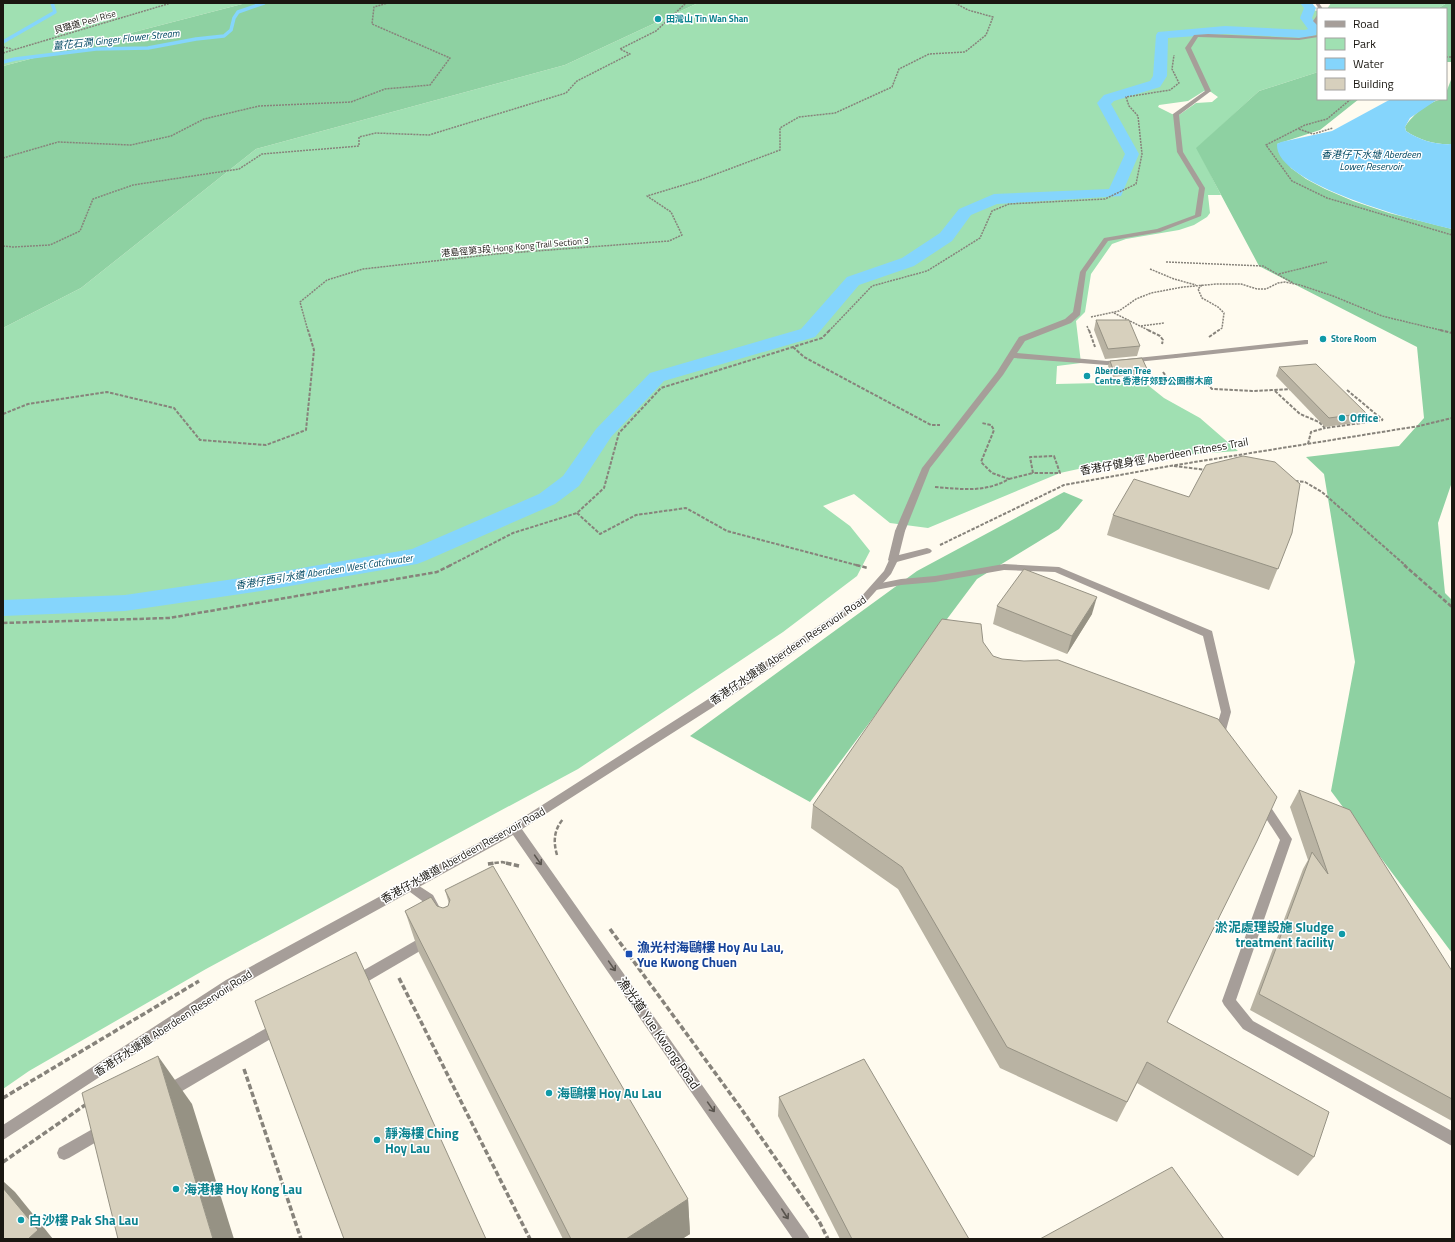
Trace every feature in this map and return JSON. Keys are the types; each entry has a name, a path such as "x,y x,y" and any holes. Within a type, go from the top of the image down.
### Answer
{"street":[{"path":"1068,321 1077,313 1083,272 1106,239 1158,231 1198,216 1202,188 1180,152 1176,114 1208,92 1188,48 1196,36 1208,35 1299,38 1317,36"},
{"name":"香港仔水塘道 Aberdeen Reservoir Road","path":"3,1133 231,984 515,828 740,684 863,600 888,572 893,560 900,532 926,468 1000,373 1022,339 1068,321"},
{"path":"1011,355 1100,363 1153,359 1305,342"},
{"path":"893,560 926,551"},
{"path":"876,587 901,582 935,579 1004,567 1056,569 1208,634 1226,712 1215,737 1227,751"},
{"path":"1256,795 1286,838 1229,1001 1248,1025 1452,1139"},
{"name":"漁光道 Yue Kwong Road","path":"515,828 802,1239"},
{"path":"410,885 428,899 439,916"},
{"path":"344,988 440,932"},
{"path":"158,1098 291,1020"},
{"path":"64,1153 117,1121"}],"path":[{"name":"貝璐道 Peel Rise","path":"3,53 106,23 143,9 171,3"},
{"path":"3,158 58,142 131,145 171,136 204,119 259,106 351,102 385,89 430,85 450,58 372,24 374,7 388,3"},
{"path":"3,246 13,247 50,245 80,231 93,199 133,185 240,169 262,154 359,146 359,137 376,133 429,136 566,93 577,81 630,54 620,49 656,31 686,3"},
{"name":"港島徑第3段 Hong Kong Trail Section 3","path":"3,414 28,404 107,392 174,408 200,440 266,445 306,430 314,350 300,302 327,280 363,269 378,267 496,254 669,241 682,235 671,212 647,196 700,180 780,150 780,128 799,117 835,113 892,86 899,70 929,54 965,52 986,35 993,17 968,10 955,3"},
{"path":"3,47 13,49"},
{"path":"3,623 169,618 437,572 514,533 577,513 604,488 619,433 661,388 822,338 872,286 927,271 980,238 992,211 1009,204 1105,199 1136,184 1142,154 1140,131 1138,116 1129,106 1126,96 1170,90 1179,83 1172,69"},
{"path":"1350,100 1327,119 1305,125 1266,145 1292,181 1327,198 1452,235"},
{"path":"1299,128 1313,134 1333,128"},
{"path":"1166,262 1218,266 1263,266 1295,284"},
{"path":"1278,274 1327,262"},
{"path":"1150,269 1174,279 1200,285"},
{"path":"1068,321 1114,313 1136,299 1151,293 1200,285 1241,284 1256,289 1266,289 1278,283 1285,282 1333,296 1382,316 1452,333"},
{"path":"1200,285 1198,294 1202,299 1224,310 1222,328 1215,334 1204,339"},
{"path":"1114,313 1160,336 1163,340 1170,340"},
{"path":"1084,318 1100,363"},
{"path":"1140,326 1164,323"},
{"path":"1153,359 1162,345 1163,340"},
{"path":"793,347 804,357 931,425 959,426"},
{"path":"1163,372 1168,379 1182,380 1202,378 1212,389 1240,392 1274,391 1296,388"},
{"path":"1308,444 1311,432 1325,428 1383,420 1347,390"},
{"path":"1274,391 1300,414 1319,422 1325,428"},
{"name":"香港仔健身徑 Aberdeen Fitness Trail","path":"926,551 1064,485 1170,466 1418,426 1452,418"},
{"path":"964,419 992,425 994,430 981,462 992,473 1009,480"},
{"path":"919,485 972,490 999,486 1009,480 1033,473 1060,473 1054,456 1030,457 1033,473"},
{"path":"1170,466 1213,471"},
{"path":"1289,480 1305,482 1322,492 1452,607"},
{"path":"577,513 600,534 636,514 686,508 727,531 868,568"},
{"path":"865,573 875,557 893,560"},
{"path":"558,858 553,844 554,832 566,817"},
{"path":"481,866 502,862 519,866 524,870"},
{"path":"609,928 740,1106 819,1221 828,1239"},
{"path":"391,961 530,1239"},
{"path":"3,1098 203,978"},
{"path":"238,1051 301,1239"},
{"path":"3,1162 92,1100"}],"green space":[{"path":"3,3 246,3 3,66"},
{"path":"246,3 698,3 565,65 256,149 81,288 3,328 3,66"},
{"path":"698,3 1304,3 1306,9 1317,11 1317,72 1259,91 1197,148 1221,195 1208,195 1210,213 1207,217 1194,225 1179,230 1126,239 1112,244 1091,274 1085,312 1076,321 1081,363 1057,366 1056,384 1144,382 1164,398 1200,418 1238,451 1124,459 1060,473 928,528 890,523 854,494 823,506 850,526 870,551 857,576 783,632 578,769 206,969 29,1071 3,1089 3,328 81,288 256,149 565,65","holes":["1204,91 1211,92 1218,97 1212,102 1196,103 1179,115 1172,114 1158,107 1159,105 1188,101"]},
{"path":"1331,3 1447,3 1439,8 1328,8"},
{"path":"1447,3 1452,3 1452,62 1447,62 1447,8 1439,8"},
{"path":"1317,72 1317,100 1358,100 1320,130 1277,144 1291,168 1306,179 1353,201 1389,213 1452,229 1452,482 1438,523 1445,593 1452,600 1452,953 1331,791 1355,662 1324,474 1306,457 1399,446 1424,418 1417,347 1259,266 1196,148 1259,91"},
{"path":"1452,77 1452,144 1440,144 1428,141 1416,137 1406,131 1405,127 1408,122 1423,108 1440,100 1447,100 1447,90"},
{"path":"1064,492 1083,500 1059,529 977,579 810,802 690,736 917,571"}],"water":[{"name":"香港仔下水塘 Aberdeen Lower Reservoir","path":"1389,100 1437,100 1410,118 1405,127 1406,131 1422,139 1440,144 1452,144 1452,229 1411,219 1351,199 1323,187 1299,174 1282,159 1277,144 1332,131"}],"building":[{"path":"1096,320 1129,320 1140,346 1108,349"},
{"path":"1142,358 1147,369 1114,372 1110,361"},
{"path":"1316,364 1366,413 1329,418 1279,367"},
{"path":"1243,456 1275,462 1300,484 1292,533 1278,569 1113,515 1134,479 1189,497 1206,465"},
{"path":"1024,569 1097,597 1072,636 997,606"},
{"path":"942,619 981,624 983,642 993,656 1002,659 1024,661 1058,660 1218,719 1277,797 1257,841 1167,1022 1329,1112 1314,1157 1147,1062 1127,1102 1007,1047 902,867 813,805"},
{"name":"淤泥處理設施 Sludge treatment facility","path":"1299,790 1350,810 1452,971 1452,1099 1259,994 1312,852 1328,874"},
{"name":"海鷗樓 Hoy Au Lau","path":"493,866 688,1199 626,1239 571,1239 405,911 431,897 437,906 443,908 448,906 450,900 445,890"},
{"name":"靜海樓 Ching Hoy Lau","path":"356,952 486,1239 344,1239 255,1001"},
{"path":"158,1056 213,1239 118,1239 82,1093"},
{"path":"864,1059 969,1239 852,1239 779,1097"},
{"path":"1172,1167 1224,1239 1040,1239"},
{"name":"白沙樓 Pak Sha Lau","path":"3,1188 38,1230 28,1239 3,1239"}],"waterway":[{"path":"3,42 55,12 52,3"},
{"name":"薑花石澗 Ginger Flower Stream","path":"3,62 15,59 96,49 148,48 196,39 224,36 231,30 234,18 238,12 264,3"},
{"name":"香港仔西引水道 Aberdeen West Catchwater","path":"3,608 125,603 261,583 417,556 547,499 571,481 603,433 657,377 808,333 853,281 908,262 946,237 965,212 994,199 1115,193 1132,154 1104,103 1109,98 1155,84 1160,76 1162,35 1225,30 1305,34 1312,32 1314,29 1306,18 1310,8 1306,3"}],"place":[{"name":"田灣山 Tin Wan Shan","path":"658,19"},
{"name":"Store Room","path":"1323,339"},
{"name":"Aberdeen Tree Centre 香港仔郊野公園樹木廊","path":"1087,376"},
{"name":"Office","path":"1342,418"},
{"name":"淤泥處理設施 Sludge treatment facility","path":"1342,934"},
{"name":"漁光村海鷗樓 Hoy Au Lau, Yue Kwong Chuen","path":"629,954"},
{"name":"海鷗樓 Hoy Au Lau","path":"549,1093"},
{"name":"靜海樓 Ching Hoy Lau","path":"377,1140"},
{"name":"海港樓 Hoy Kong Lau","path":"176,1189"},
{"name":"白沙樓 Pak Sha Lau","path":"21,1220"}]}
